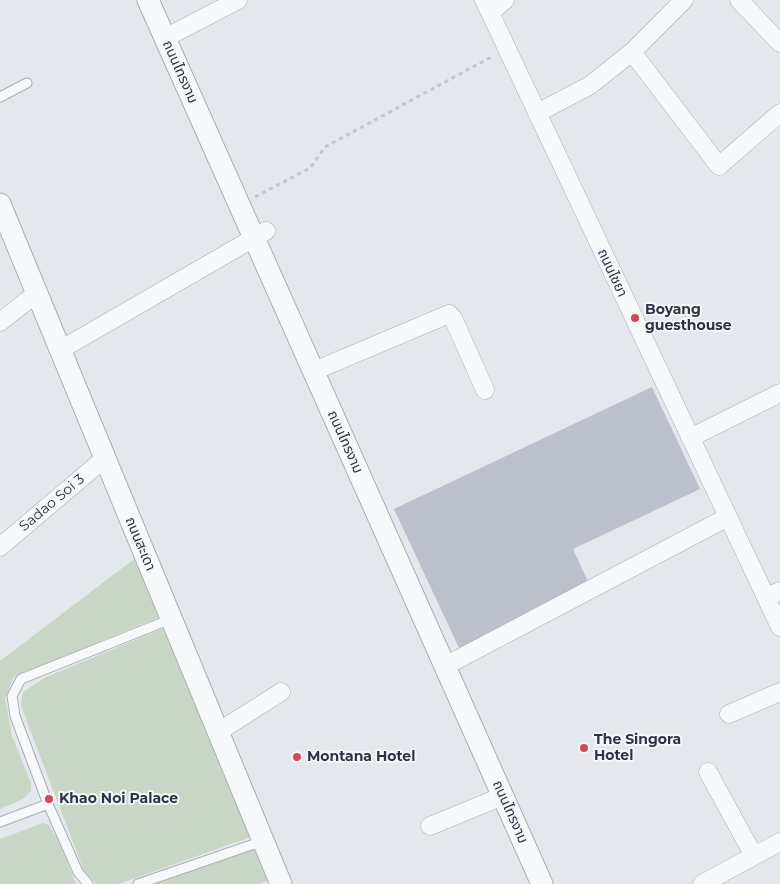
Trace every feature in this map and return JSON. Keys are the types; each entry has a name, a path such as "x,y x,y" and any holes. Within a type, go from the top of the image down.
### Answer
{"street":[{"name":"ถนนไทรงาม","path":"148,0 240,205 260,234 314,371 542,884"},
{"path":"165,38 238,0"},
{"path":"487,6 505,0"},
{"path":"537,113 589,86 632,52 684,0"},
{"path":"739,0 780,43"},
{"name":"ถนนไชยา","path":"487,6 728,517 773,594 780,627"},
{"path":"632,52 719,166 780,113"},
{"name":"ถนนสะเดา","path":"0,204 281,884"},
{"path":"60,350 260,234"},
{"path":"0,322 37,293"},
{"path":"314,371 449,314 453,318 485,390"},
{"path":"690,438 780,393"},
{"name":"Sadao Soi 3","path":"0,548 105,458"},
{"path":"445,666 728,517"},
{"path":"218,732 281,692"},
{"path":"729,714 780,692"},
{"path":"708,772 754,856"},
{"path":"430,826 503,796"},
{"path":"702,884 780,842"}],"lane":[{"path":"0,97 27,83"},
{"path":"88,884 78,872 48,804 15,716 12,696 22,679 172,619"},
{"path":"0,822 48,804"},
{"path":"138,884 263,841"}],"path":[{"path":"240,205 310,168 325,147 506,48"}],"green space":[{"path":"138,556 164,615 14,677 5,698 12,736 31,783 31,791 23,799 0,809 0,661"},
{"path":"169,626 257,828 248,838 119,884 96,884 84,871 21,706 23,692 46,677"},
{"path":"43,823 49,825 58,840 76,884 0,884 0,839"},
{"path":"266,849 279,877 258,884 150,884 250,850"}],"building":[{"path":"652,387 700,489 573,549 590,586 459,648 394,509"}],"place":[{"name":"Boyang guesthouse","path":"635,318"},
{"name":"The Singora Hotel","path":"584,748"},
{"name":"Montana Hotel","path":"297,757"},
{"name":"Khao Noi Palace","path":"49,799"}]}
